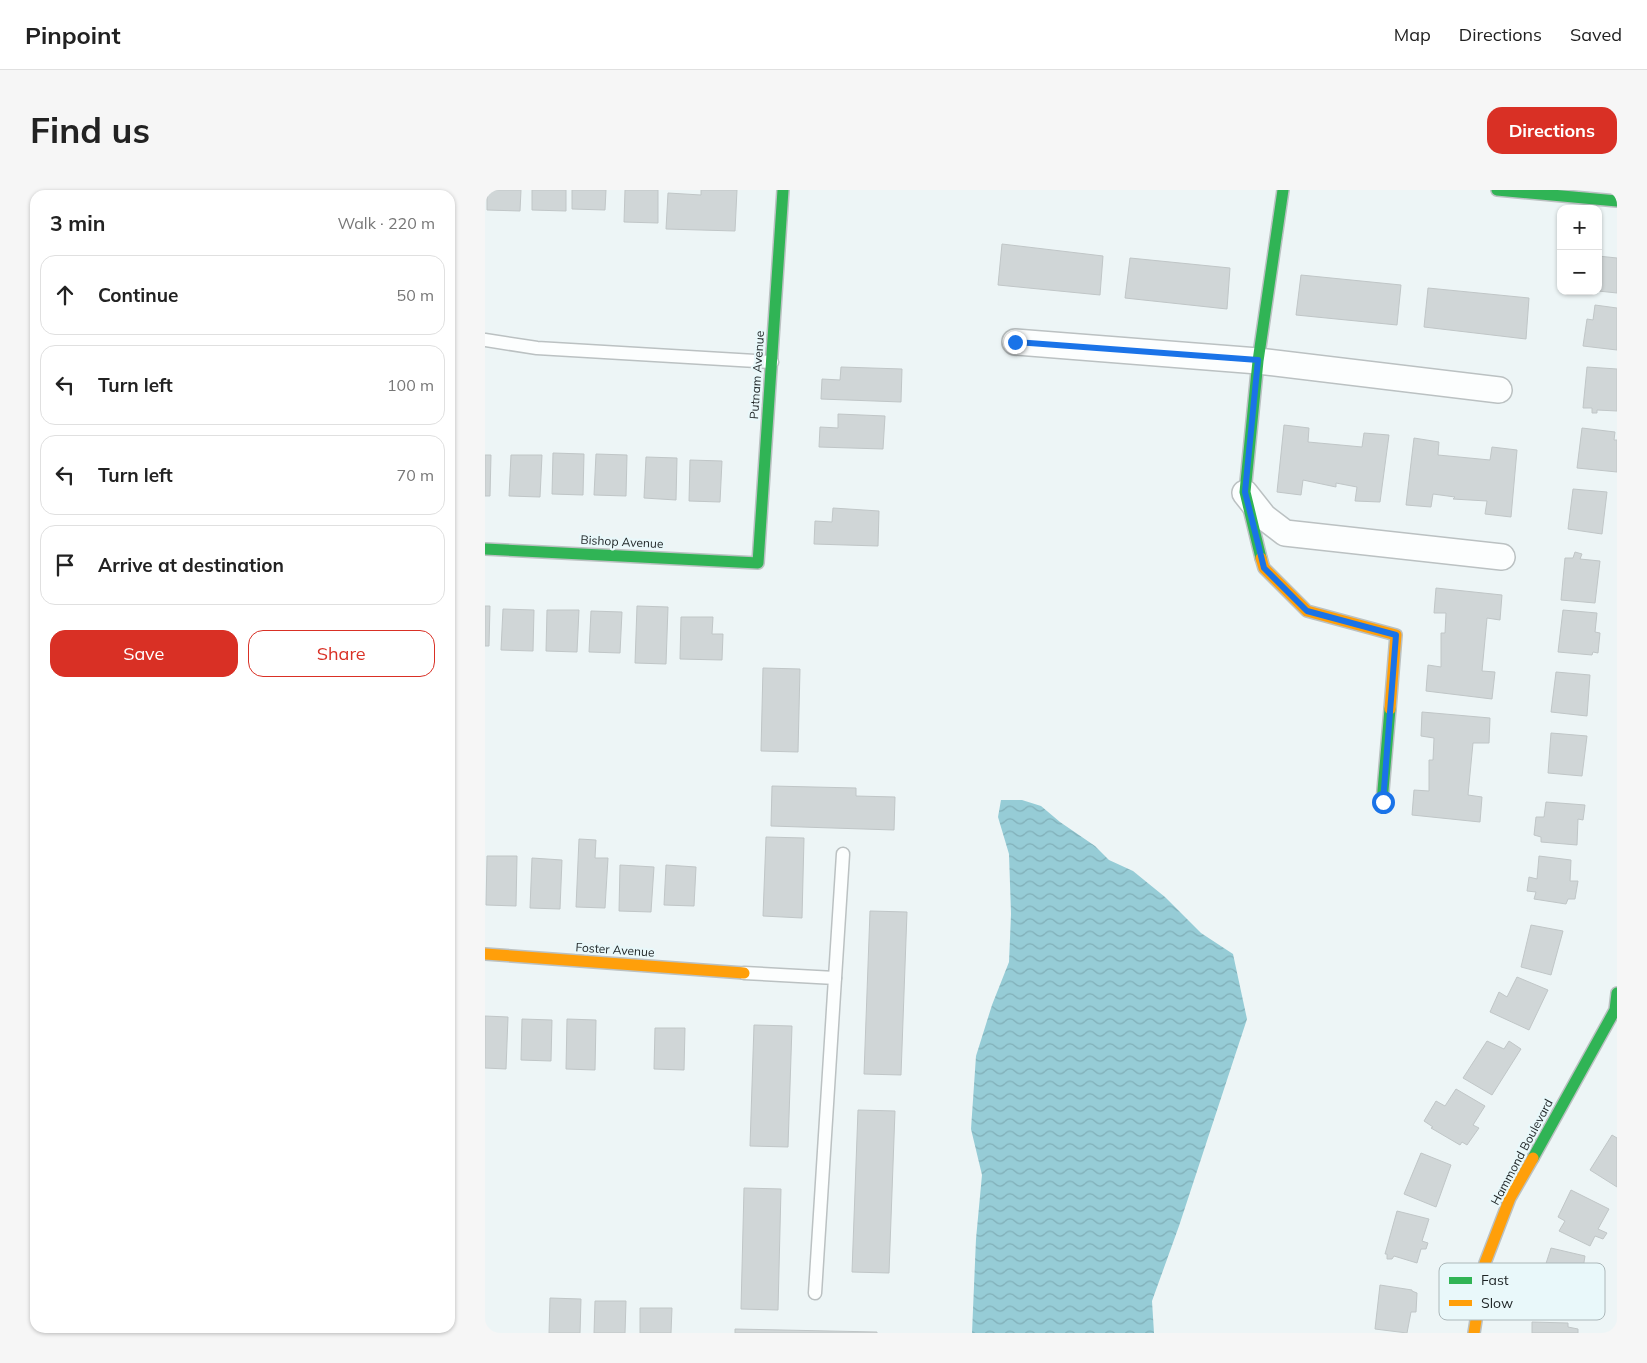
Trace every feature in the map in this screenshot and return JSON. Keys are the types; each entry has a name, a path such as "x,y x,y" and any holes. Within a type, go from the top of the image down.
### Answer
{"street":[{"name":"Putnam Avenue","path":"758,563 783,190"},
{"path":"1283,190 1258,360 1245,492 1264,568 1307,611 1396,635 1383,802"},
{"path":"1497,190 1609,197"},
{"path":"1015,342 1258,360 1499,390"},
{"path":"1245,492 1264,517 1285,533 1501,557"},
{"name":"Bishop Avenue","path":"485,549 758,563"},
{"name":"Foster Avenue","path":"485,954 744,973"},
{"name":"Hammond Boulevard","path":"1485,1263 1510,1198 1616,1010 1617,993"},
{"name":"Hammond Boulevard","path":"1474,1333 1476,1320"}],"lane":[{"path":"485,340 537,348 772,362"},
{"path":"815,1293 843,854"},
{"path":"744,973 835,978"}],"water":[{"path":"1001,800 1022,800 1041,806 1060,822 1095,846 1109,860 1133,871 1165,897 1201,933 1233,954 1247,1019 1179,1226 1152,1301 1154,1333 972,1333 976,1239 982,1175 971,1129 976,1056 992,1005 1009,962 1011,914 1009,854 998,817"}],"building":[{"path":"487,190 521,190 520,211 487,210"},
{"path":"532,190 566,190 566,211 532,210"},
{"path":"572,190 606,190 605,210 572,209"},
{"path":"625,190 658,190 658,223 624,222"},
{"path":"701,190 737,190 735,231 666,229 668,193 701,195"},
{"path":"1002,244 1103,256 1100,295 998,285"},
{"path":"1602,256 1617,258 1617,293 1602,291"},
{"path":"1130,258 1230,268 1227,309 1125,298"},
{"path":"1301,275 1401,285 1397,325 1296,315"},
{"path":"1428,288 1529,298 1526,339 1424,327"},
{"path":"1595,305 1617,308 1617,350 1583,346 1587,319 1593,320"},
{"path":"841,367 902,369 901,402 821,399 822,379 840,380"},
{"path":"1587,367 1617,369 1617,411 1597,410 1597,413 1592,413 1592,408 1583,408"},
{"path":"838,414 885,416 883,449 819,447 820,427 838,428"},
{"path":"1284,425 1309,428 1308,442 1362,447 1364,433 1389,435 1380,502 1355,501 1357,487 1336,483 1336,487 1303,480 1301,495 1277,492"},
{"path":"1582,428 1615,432 1614,440 1617,440 1617,472 1577,468"},
{"path":"1414,438 1439,442 1438,455 1490,460 1492,447 1517,450 1511,517 1485,514 1487,501 1453,499 1455,497 1433,494 1431,507 1406,505"},
{"path":"553,453 584,454 583,495 552,494"},
{"path":"596,454 627,455 626,496 594,495"},
{"path":"485,455 491,455 490,496 485,496"},
{"path":"511,455 542,455 540,497 509,496"},
{"path":"646,457 677,458 676,500 644,498"},
{"path":"690,460 722,461 720,502 689,501"},
{"path":"1573,489 1607,492 1602,534 1568,529"},
{"path":"833,508 879,511 878,546 814,544 815,521 832,522"},
{"path":"1575,552 1582,554 1580,559 1600,561 1595,603 1561,600 1565,558 1573,558"},
{"path":"1436,588 1502,595 1500,620 1487,618 1482,671 1495,672 1492,699 1426,691 1428,665 1441,667 1441,633 1445,633 1446,613 1434,613"},
{"path":"485,606 490,606 489,646 485,646"},
{"path":"637,606 668,607 666,664 635,663"},
{"path":"503,609 534,610 533,651 501,650"},
{"path":"547,610 579,610 577,652 546,651"},
{"path":"1563,610 1597,613 1595,632 1600,633 1598,653 1593,652 1592,655 1558,652"},
{"path":"591,611 622,612 620,653 589,652"},
{"path":"681,617 713,617 712,634 723,634 722,660 680,659"},
{"path":"763,668 800,669 798,752 761,751"},
{"path":"1556,672 1590,675 1587,716 1551,712"},
{"path":"1422,712 1490,718 1489,743 1473,743 1468,795 1482,797 1480,822 1412,815 1414,790 1429,791 1429,760 1433,760 1434,738 1421,736"},
{"path":"1551,733 1587,736 1582,776 1548,773"},
{"path":"772,786 856,788 856,796 895,797 894,830 771,826"},
{"path":"1546,802 1585,805 1583,820 1578,819 1577,845 1541,842 1541,837 1534,835 1536,817 1544,817"},
{"path":"766,837 804,838 802,918 763,916"},
{"path":"579,839 596,840 595,858 608,858 605,908 576,907"},
{"path":"487,856 517,856 516,906 486,905"},
{"path":"1539,856 1571,860 1570,881 1578,881 1575,899 1568,899 1566,904 1534,899 1536,892 1527,891 1529,877 1537,879"},
{"path":"532,858 562,860 560,909 530,908"},
{"path":"620,865 654,867 651,912 619,911"},
{"path":"666,865 696,867 694,906 664,905"},
{"path":"870,911 907,912 901,1075 864,1074"},
{"path":"1531,925 1563,931 1551,975 1521,967"},
{"path":"1517,977 1548,990 1529,1030 1490,1012 1499,992 1507,997"},
{"path":"485,1016 508,1017 506,1069 485,1068"},
{"path":"522,1019 552,1020 551,1061 521,1060"},
{"path":"567,1019 596,1020 595,1070 566,1069"},
{"path":"754,1025 792,1026 788,1147 750,1146"},
{"path":"655,1028 685,1028 684,1070 654,1069"},
{"path":"1487,1041 1504,1049 1509,1041 1521,1049 1492,1095 1463,1078"},
{"path":"1456,1089 1485,1106 1473,1125 1479,1128 1467,1145 1462,1142 1460,1145 1431,1128 1433,1127 1424,1121 1436,1101 1445,1106"},
{"path":"858,1110 895,1111 889,1273 852,1272"},
{"path":"1612,1135 1617,1138 1617,1187 1590,1170"},
{"path":"1421,1153 1451,1165 1436,1207 1404,1194"},
{"path":"744,1188 781,1189 778,1310 741,1309"},
{"path":"1571,1190 1609,1209 1598,1229 1607,1233 1603,1239 1595,1236 1590,1246 1559,1231 1565,1221 1558,1217"},
{"path":"1397,1211 1429,1219 1422,1241 1428,1243 1426,1249 1421,1249 1417,1263 1394,1256 1392,1259 1387,1259 1387,1254 1385,1254"},
{"path":"1551,1248 1585,1256 1584,1263 1546,1263"},
{"path":"1380,1285 1412,1290 1417,1293 1416,1312 1411,1312 1407,1333 1375,1329"},
{"path":"550,1298 581,1299 580,1333 549,1333"},
{"path":"595,1301 626,1301 625,1333 594,1333"},
{"path":"640,1308 672,1308 671,1333 640,1333"},
{"path":"1532,1322 1568,1323 1568,1327 1578,1329 1578,1333 1532,1333"},
{"path":"735,1329 877,1332 877,1333 735,1333"}],"traffic: fast":[{"path":"485,549 758,563 783,190"},
{"path":"1261,558 1245,492 1258,361 1283,190"},
{"path":"1497,190 1617,201"},
{"path":"1382,802 1390,709"},
{"path":"1533,1158 1615,1010 1617,993"}],"traffic: slow":[{"path":"1261,558 1264,568 1307,611 1396,635 1390,709"},
{"path":"485,954 744,973"},
{"path":"1485,1263 1510,1198 1533,1158"},
{"path":"1474,1333 1476,1320"}],"route":[{"path":"1015,342 1258,360 1245,492 1264,568 1307,611 1396,635 1383,802"}]}
